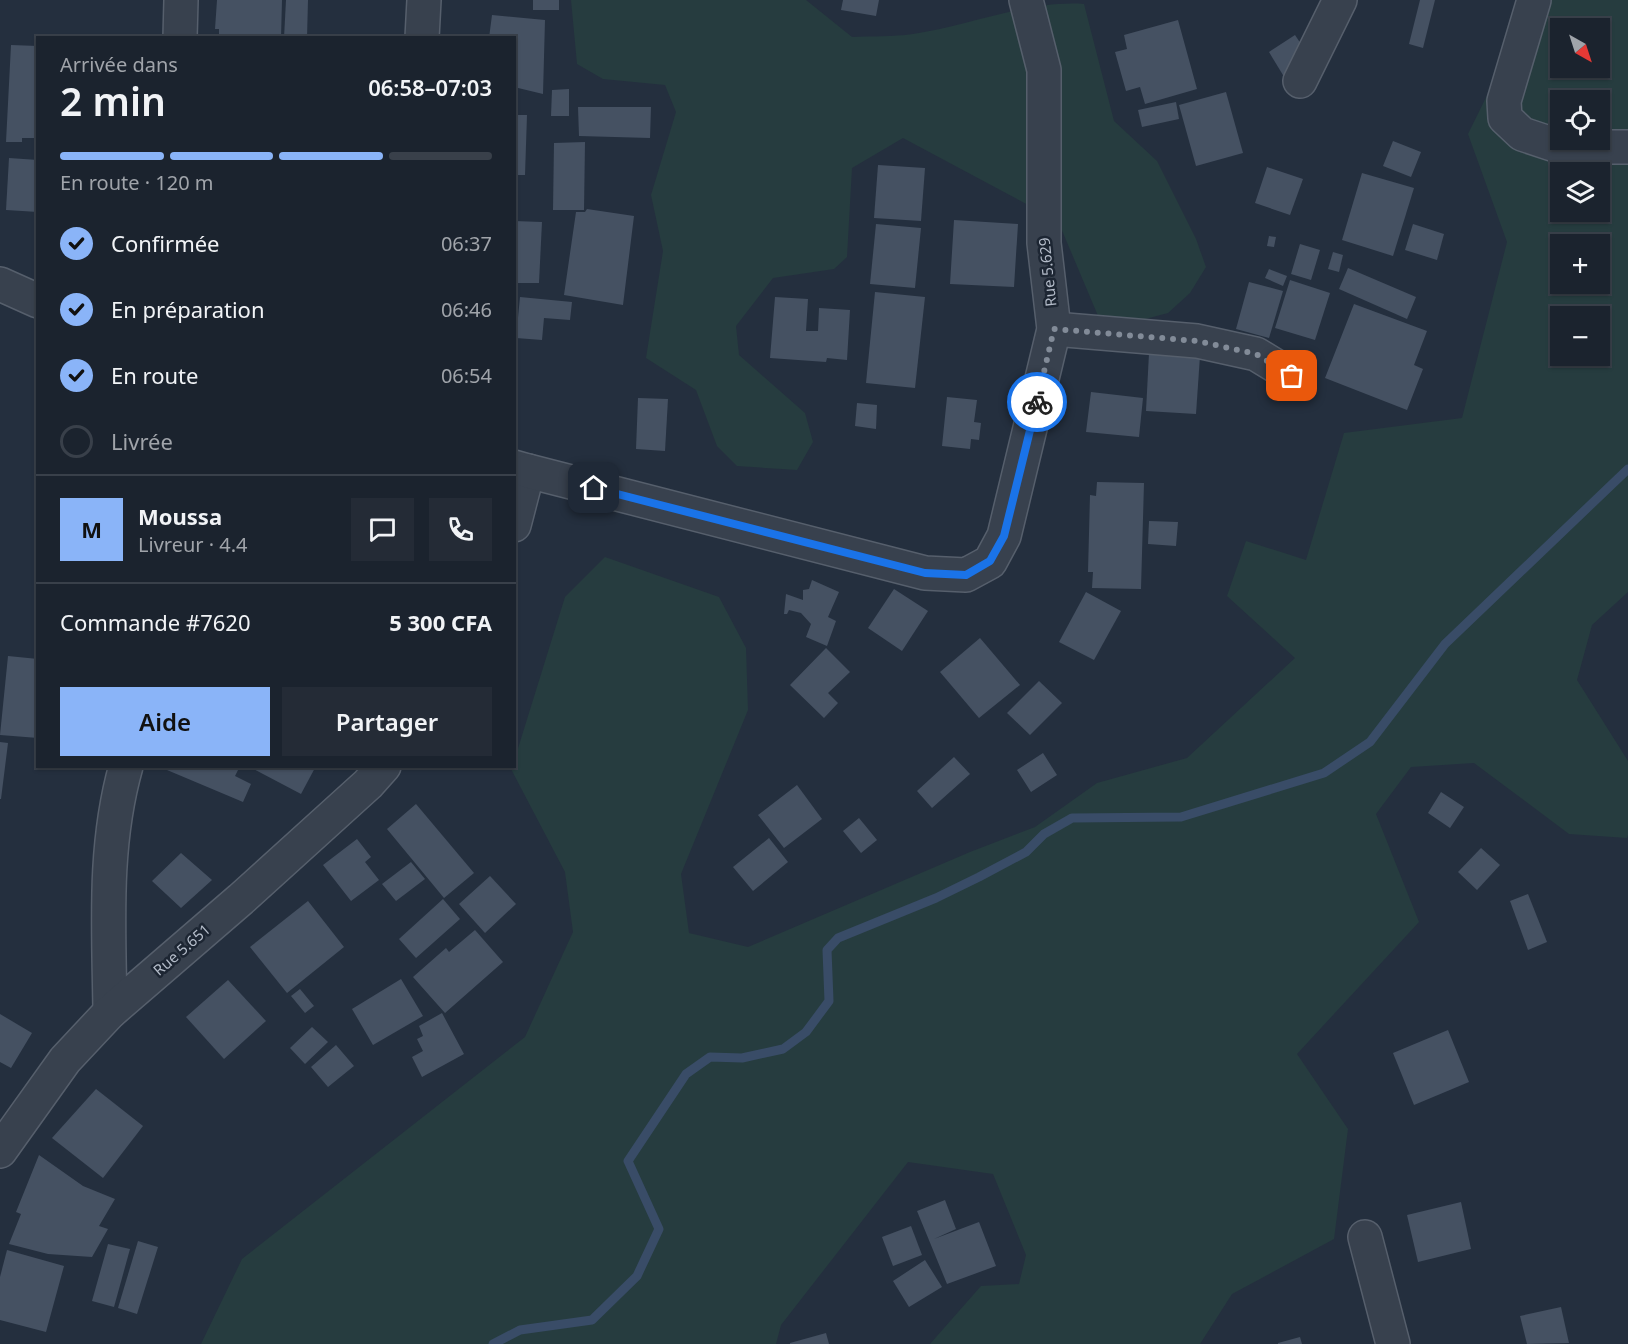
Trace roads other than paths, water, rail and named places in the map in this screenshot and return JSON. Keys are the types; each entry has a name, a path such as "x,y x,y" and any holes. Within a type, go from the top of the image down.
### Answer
{"street":[{"path":"180,36 181,0"},
{"path":"423,36 424,0"},
{"name":"Rue 5.629","path":"521,469 925,573 966,575 990,561 1004,536 1054,329 1044,243 1044,70 1026,0"},
{"path":"1300,81 1340,0"},
{"path":"1534,0 1504,100 1505,118 1522,134 1561,147 1628,147"},
{"path":"0,284 36,300"},
{"path":"1054,329 1197,341 1256,354 1292,376"},
{"path":"516,509 521,469"},
{"path":"110,1012 108,869 117,795 125,768"},
{"name":"Rue 5.651","path":"0,1151 65,1060 110,1012 241,900 368,784 382,768"},
{"path":"1365,1237 1393,1344"}],"waterway":[{"path":"493,1344 520,1330 592,1320 637,1276 659,1229 628,1161 686,1074 710,1057 742,1058 783,1049 806,1032 829,1001 827,950 838,938 936,898 979,877 1026,852 1044,834 1072,818 1181,817 1324,773 1370,742 1445,644 1628,469"}]}
